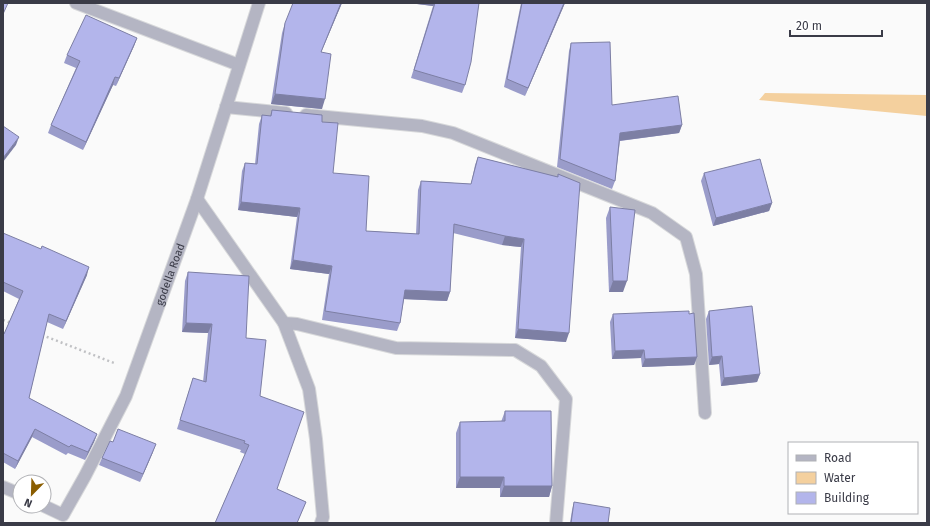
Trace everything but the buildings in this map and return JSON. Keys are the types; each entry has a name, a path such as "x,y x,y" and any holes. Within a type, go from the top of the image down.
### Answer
{"street":[{"path":"76,3 239,65"},
{"name":"godella Road","path":"52,510 63,515 126,396 197,199 259,3"},
{"path":"226,108 422,126 453,133 652,213 686,237 696,274 705,413"},
{"path":"197,199 284,322 309,389 316,439 323,517 321,523"},
{"path":"284,322 396,348 515,350 541,366 566,399 556,523"}],"path":[{"path":"3,320 18,325"},
{"path":"40,334 135,371"}],"water":[{"path":"765,93 927,95 927,116 759,100"}]}
